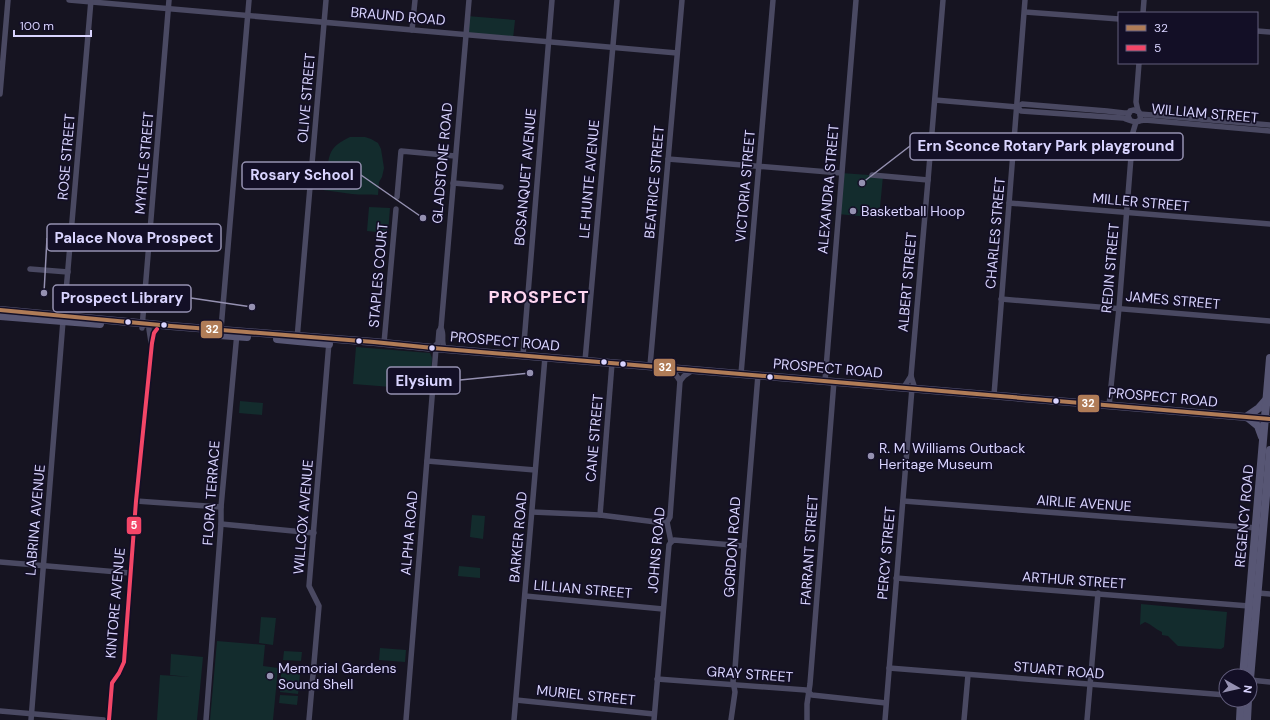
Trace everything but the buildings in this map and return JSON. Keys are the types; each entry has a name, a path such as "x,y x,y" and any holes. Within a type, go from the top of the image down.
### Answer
{"main road":[{"name":"PROSPECT ROAD","path":"0,310 144,327 221,329 237,333"},
{"name":"PROSPECT ROAD","path":"0,316 64,318"},
{"name":"PROSPECT ROAD","path":"144,327 158,330 237,333 363,345 384,343 672,369 1268,418"},
{"name":"REGENCY ROAD","path":"1251,668 1259,580 1263,440 1268,418 1266,400 1270,358"},
{"path":"1263,440 1258,426 1246,417 1266,400"},
{"name":"REGENCY ROAD","path":"1244,668 1249,606 1260,528 1268,506 1270,450"},
{"path":"1249,606 1253,600 1255,588 1259,580"},
{"path":"1240,720 1241,708"},
{"path":"1247,720 1248,708"}],"street":[{"path":"0,94 8,0"},
{"name":"BRAUND ROAD","path":"69,0 677,53"},
{"name":"MYRTLE STREET","path":"144,327 169,0"},
{"path":"221,329 249,0"},
{"name":"OLIVE STREET","path":"297,338 326,0"},
{"path":"412,30 415,0"},
{"name":"GLADSTONE ROAD","path":"446,349 442,344 441,328 469,0"},
{"name":"BOSANQUET AVENUE","path":"522,355 552,0"},
{"name":"LE HUNTE AVENUE","path":"585,361 617,0"},
{"name":"BEATRICE STREET","path":"650,366 682,0"},
{"name":"VICTORIA STREET","path":"741,374 772,0"},
{"name":"ALEXANDRA STREET","path":"829,381 841,173 856,0"},
{"name":"ALBERT STREET","path":"910,388 943,0"},
{"name":"CHARLES STREET","path":"994,395 1026,0"},
{"path":"1143,12 1144,0"},
{"name":"ROSE STREET","path":"64,318 91,1"},
{"path":"1024,12 1118,19"},
{"path":"1258,31 1270,32"},
{"path":"1134,121 1128,116 1135,112 1139,64"},
{"name":"WILLIAM STREET","path":"935,100 1017,107 1022,104 1124,113 1135,112 1270,125"},
{"name":"WILLIAM STREET","path":"1017,107 1021,111 1124,118 1134,121 1145,120 1270,131"},
{"name":"REDIN STREET","path":"1109,406 1119,308 1134,121 1140,117 1135,112"},
{"path":"397,197 401,151 455,156"},
{"path":"668,160 841,173"},
{"path":"872,175 928,180"},
{"path":"453,183 501,187"},
{"name":"MILLER STREET","path":"1009,202 1270,224"},
{"name":"STAPLES COURT","path":"384,343 396,209"},
{"path":"30,269 68,272"},
{"name":"JAMES STREET","path":"1001,299 1270,321"},
{"name":"LABRINA AVENUE","path":"31,717 64,318"},
{"name":"KINTORE AVENUE","path":"144,327 152,343"},
{"name":"GLADSTONE ROAD","path":"434,348 438,343 439,331 441,328"},
{"name":"KINTORE AVENUE","path":"109,720 112,683 124,662 136,502 152,343 154,333 158,330"},
{"name":"FLORA TERRACE","path":"206,719 221,507 237,333"},
{"name":"WILLCOX AVENUE","path":"309,720 319,606 309,586 329,341"},
{"name":"ALPHA ROAD","path":"406,720 427,461 434,348"},
{"name":"BARKER ROAD","path":"514,720 545,357"},
{"name":"CANE STREET","path":"600,515 612,363"},
{"path":"672,369 680,381 684,376 693,370"},
{"name":"GORDON ROAD","path":"731,720 735,692 733,681 736,669 744,546 758,375"},
{"name":"ALBERT STREET","path":"910,376 910,388"},
{"name":"JOHNS ROAD","path":"654,717 669,545 671,542 667,522 670,517 680,381"},
{"name":"FARRANT STREET","path":"807,720 829,381"},
{"name":"PERCY STREET","path":"885,720 903,501 910,388"},
{"path":"427,461 535,470"},
{"name":"AIRLIE AVENUE","path":"903,501 1260,528"},
{"path":"136,502 221,507"},
{"path":"532,512 600,515 664,523 667,522"},
{"path":"221,524 314,533"},
{"path":"671,542 674,540 744,546"},
{"path":"0,562 130,573"},
{"name":"ARTHUR STREET","path":"896,578 1249,606"},
{"path":"1087,720 1098,593"},
{"path":"1258,594 1270,594"},
{"name":"LILLIAN STREET","path":"525,596 663,609"},
{"name":"STUART ROAD","path":"889,668 1218,694"},
{"path":"964,720 968,675"},
{"name":"GRAY STREET","path":"657,680 805,690 812,695 886,703"},
{"path":"1258,681 1270,682"},
{"name":"MURIEL STREET","path":"516,700 654,717"},
{"path":"0,711 31,717 104,720"}],"green space":[{"path":"467,16 515,20 513,39 466,34"},
{"path":"350,137 365,137 371,139 378,143 381,149 384,168 379,182 378,195 323,190 325,164 328,164 332,150 334,147"},
{"path":"841,173 883,176 879,218 838,214"},
{"path":"369,207 390,208 388,233 367,231"},
{"path":"356,347 430,353 432,358 430,390 353,384"},
{"path":"240,401 263,403 262,415 239,413"},
{"path":"472,515 485,516 483,539 470,537"},
{"path":"459,566 480,568 480,578 458,576"},
{"path":"1141,604 1227,612 1224,647 1221,649 1178,646 1168,636 1162,635 1162,632 1149,624 1145,622 1140,625"},
{"path":"261,617 276,618 273,645 259,643"},
{"path":"217,641 265,645 263,666 278,668 273,720 210,720"},
{"path":"380,648 406,650 405,662 379,660"},
{"path":"284,651 302,652 301,661 283,660"},
{"path":"171,654 203,657 197,720 157,720 160,675 190,677 170,675"},
{"path":"281,673 300,674 299,683 281,681"},
{"path":"281,683 299,685 298,694 280,692"},
{"path":"280,695 298,696 297,705 279,703"}],"transit line":[{"name":"32","path":"0,310 171,326 1270,419"},
{"name":"5","path":"109,720 112,683 124,662 136,501 152,343 154,333 157,329"}],"place":[{"name":"Ern Sconce Rotary Park playground","path":"862,183"},
{"name":"Basketball Hoop","path":"853,211"},
{"name":"Rosary School","path":"423,218"},
{"name":"Palace Nova Prospect","path":"44,293"},
{"name":"Prospect Library","path":"252,307"},
{"name":"Elysium","path":"530,373"},
{"name":"R. M. Williams Outback Heritage Museum","path":"871,456"},
{"name":"Memorial Gardens Sound Shell","path":"270,676"}],"district":[{"name":"PROSPECT","path":"539,297"}]}
